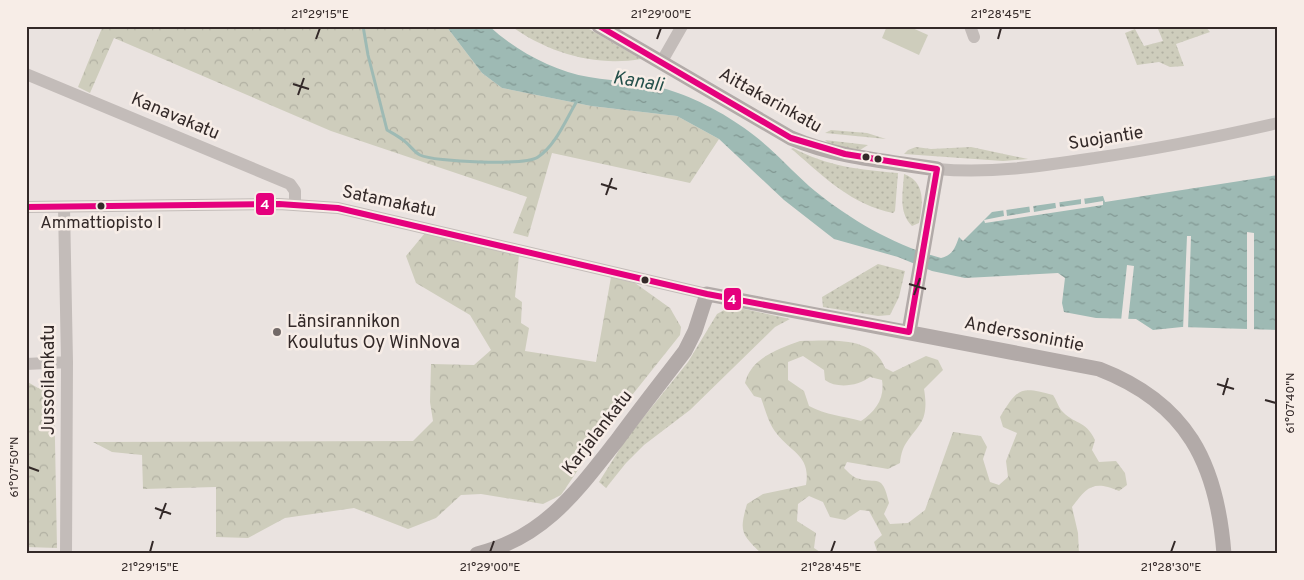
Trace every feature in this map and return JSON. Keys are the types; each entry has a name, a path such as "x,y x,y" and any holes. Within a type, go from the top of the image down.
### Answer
{"main road":[{"name":"Aittakarinkatu","path":"599,26 662,61 791,138 813,148 848,156 937,169"},
{"path":"909,332 937,169"},
{"name":"Anderssonintie","path":"707,294 1099,369 1141,388 1170,413 1192,439 1207,465 1216,495 1224,554"},
{"name":"Karjalankatu","path":"477,554 500,548 521,538 545,522 572,496 685,351 695,331 707,294"}],"street":[{"path":"662,61 682,26"},
{"name":"Kanavakatu","path":"26,74 290,184 295,192 295,205"},
{"name":"Suojantie","path":"937,169 969,172 1046,166 1171,147 1278,123"},
{"name":"Satamakatu","path":"26,207 295,205 348,210 707,294"},
{"name":"Jussoilankatu","path":"64,207 67,362 66,554"},
{"path":"26,364 67,362"}],"green space":[{"path":"100,26 446,26 482,73 502,88 591,106 677,116 719,139 690,183 552,153 528,237 513,233 527,197 331,131 114,38 90,93 78,87 102,28"},
{"path":"511,26 584,26 641,59 607,61 573,56 541,44"},
{"path":"887,26 908,26 928,35 919,55 882,38"},
{"path":"1167,26 1205,26 1210,32 1176,44 1184,66 1170,67 1159,62 1137,65 1125,33 1135,29 1144,46 1163,41 1158,29"},
{"path":"831,130 867,133 886,139 825,133"},
{"path":"825,140 868,145 860,150 832,147"},
{"path":"916,147 931,149 971,147 1028,159 1003,161 904,154"},
{"path":"793,148 831,163 857,169 898,173 895,211 893,213 864,204 839,189 791,149"},
{"path":"904,174 916,182 921,194 919,223 912,226 903,208"},
{"path":"425,233 519,255 515,297 522,302 521,323 529,328 525,351 596,362 611,277 635,283 670,308 681,327 680,335 609,424 561,495 543,504 481,494 461,495 436,518 408,529 354,508 285,518 248,538 216,537 216,487 143,489 142,455 112,452 93,442 413,441 433,421 430,402 431,364 474,365 491,350 470,315 416,283 406,256"},
{"path":"878,264 905,271 899,297 890,315 878,316 823,307 822,297"},
{"path":"740,308 790,319 775,327 690,410 644,445 626,463 606,488 599,482 626,439 688,362 717,314 726,309"},
{"path":"800,341 836,341 860,345 871,350 879,357 885,368 893,372 926,356 938,360 943,370 924,389 924,416 907,442 900,463 888,469 847,462 844,468 856,478 881,483 889,503 884,514 890,524 908,523 925,510 953,432 981,436 987,447 983,459 990,482 999,485 1008,477 1006,461 1017,433 1003,427 1000,417 1011,400 1026,390 1053,395 1066,415 1083,425 1091,433 1095,440 1092,450 1099,462 1116,461 1125,473 1127,485 1119,491 1103,486 1091,487 1072,507 1078,533 1079,554 878,554 874,542 882,535 869,511 860,510 845,520 830,517 823,502 809,496 798,504 797,521 816,533 814,548 823,554 762,554 750,542 744,532 743,521 747,504 763,494 806,485 807,475 803,461 777,434 772,426 761,398 754,396 745,383 748,374 759,361 775,351","holes":["803,356 824,370 825,380 835,385 860,383 870,377 882,380 883,387 878,404 861,421 809,406 804,391 788,380 788,362"]},
{"path":"26,381 38,388 54,387 57,548 26,547"}],"water":[{"path":"446,26 489,26 523,51 548,65 589,77 667,89 702,103 726,116 759,139 809,186 859,222 908,247 941,258 951,253 959,237 963,241 992,212 1103,196 1105,202 1278,175 1278,330 1182,327 1153,330 1136,319 1096,318 1064,312 1062,303 1065,278 1058,273 965,278 932,271 898,257 834,239 784,200 719,139 677,116 591,106 502,88 482,73"}],"pier":[{"path":"1081,197 1084,197 1085,204 1103,201 1103,205 985,223 984,220 1004,216 1003,208 1006,207 1007,216 1030,212 1029,204 1033,204 1034,212 1056,208 1055,201 1059,200 1060,207 1081,204"},
{"path":"1247,232 1254,233 1254,331 1247,331"},
{"path":"1187,236 1191,236 1188,330 1183,330"},
{"path":"1127,265 1134,266 1128,321 1121,321"}],"waterway":[{"path":"363,26 368,55 387,130 399,137 420,155 443,160 480,162 530,160 538,157 550,146 577,101"}],"transit line":[{"name":"4","path":"26,207 279,204 338,208 707,294 909,332 937,169 845,154 791,138 599,26"}],"place":[{"name":"Ammattiopisto I","path":"101,206"},
{"name":"Länsirannikon Koulutus Oy WinNova","path":"277,332"}],"water label":[{"name":"Kanali","path":"638,82"}]}
